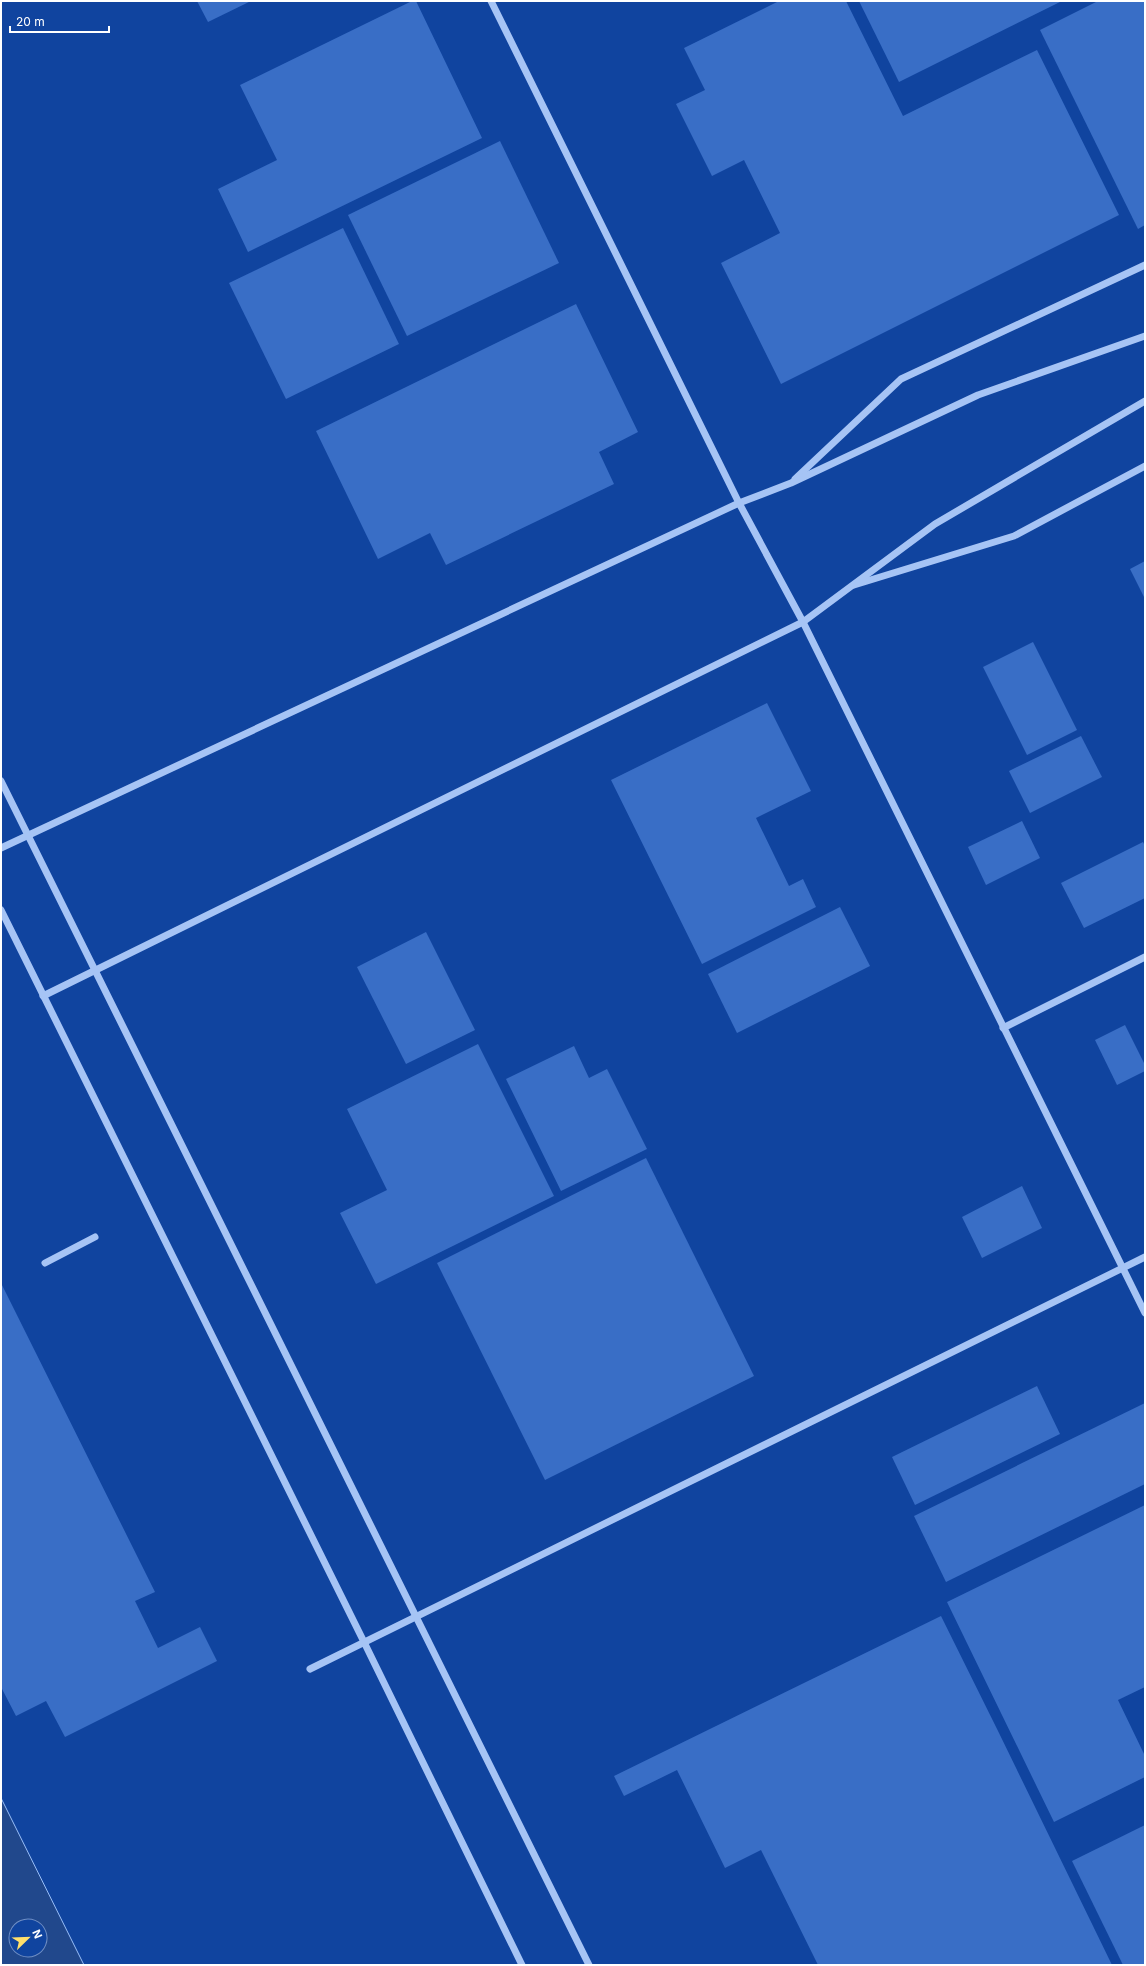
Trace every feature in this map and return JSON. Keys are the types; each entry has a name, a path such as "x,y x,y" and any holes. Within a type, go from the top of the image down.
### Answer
{"street":[{"path":"491,1 739,503 803,622 1145,1313"},
{"path":"790,483 901,379 1145,266"},
{"path":"1,848 28,834 126,791 739,503 790,483 978,395 1145,336"},
{"path":"43,996 803,622 849,586 935,524 1145,401"},
{"path":"849,586 1014,536 1145,466"},
{"path":"1,780 589,1965"},
{"path":"1,910 364,1642 522,1965"},
{"path":"1004,1028 1145,957"},
{"path":"45,1263 95,1238"},
{"path":"310,1669 1145,1257"}],"water":[{"path":"1,1798 84,1965 1,1965"}],"building":[{"path":"197,1 251,1 208,22"},
{"path":"412,1 416,1 482,138 248,252 218,189 277,160 240,85"},
{"path":"779,1 846,1 903,116 1037,50 1119,215 781,384 721,263 780,233 744,160 712,176 676,104 705,90 684,48"},
{"path":"859,1 1062,1 899,82"},
{"path":"1098,1 1145,1 1145,225 1138,229 1040,30"},
{"path":"500,141 559,263 407,336 348,215"},
{"path":"343,228 399,344 286,399 229,283"},
{"path":"576,304 638,432 599,452 614,484 446,565 430,533 378,559 316,431"},
{"path":"1145,561 1145,599 1130,569"},
{"path":"1033,642 1077,730 1027,755 983,667"},
{"path":"767,703 811,791 756,818 789,886 803,879 816,907 702,964 611,780"},
{"path":"1081,736 1102,777 1030,813 1009,771"},
{"path":"1022,821 1040,858 986,885 968,847"},
{"path":"1143,842 1145,846 1145,898 1084,928 1061,883"},
{"path":"840,907 870,966 737,1033 708,974"},
{"path":"426,932 475,1030 406,1064 357,967"},
{"path":"1125,1025 1145,1065 1145,1071 1117,1085 1095,1040"},
{"path":"478,1044 554,1196 376,1284 340,1213 387,1190 347,1109"},
{"path":"574,1046 589,1078 607,1069 647,1149 561,1191 506,1079"},
{"path":"646,1158 754,1376 545,1480 437,1263"},
{"path":"1022,1186 1042,1228 982,1258 962,1217"},
{"path":"1,1283 155,1592 135,1601 158,1648 200,1627 217,1661 65,1737 46,1701 16,1716 1,1687"},
{"path":"1037,1386 1060,1434 915,1505 892,1457"},
{"path":"1145,1403 1145,1484 946,1582 914,1516"},
{"path":"1145,1505 1145,1687 1118,1700 1145,1756 1145,1777 1054,1822 947,1602"},
{"path":"941,1616 1112,1965 818,1965 761,1850 725,1868 677,1770 624,1796 614,1776"},
{"path":"1145,1825 1145,1965 1123,1965 1072,1861"}]}
